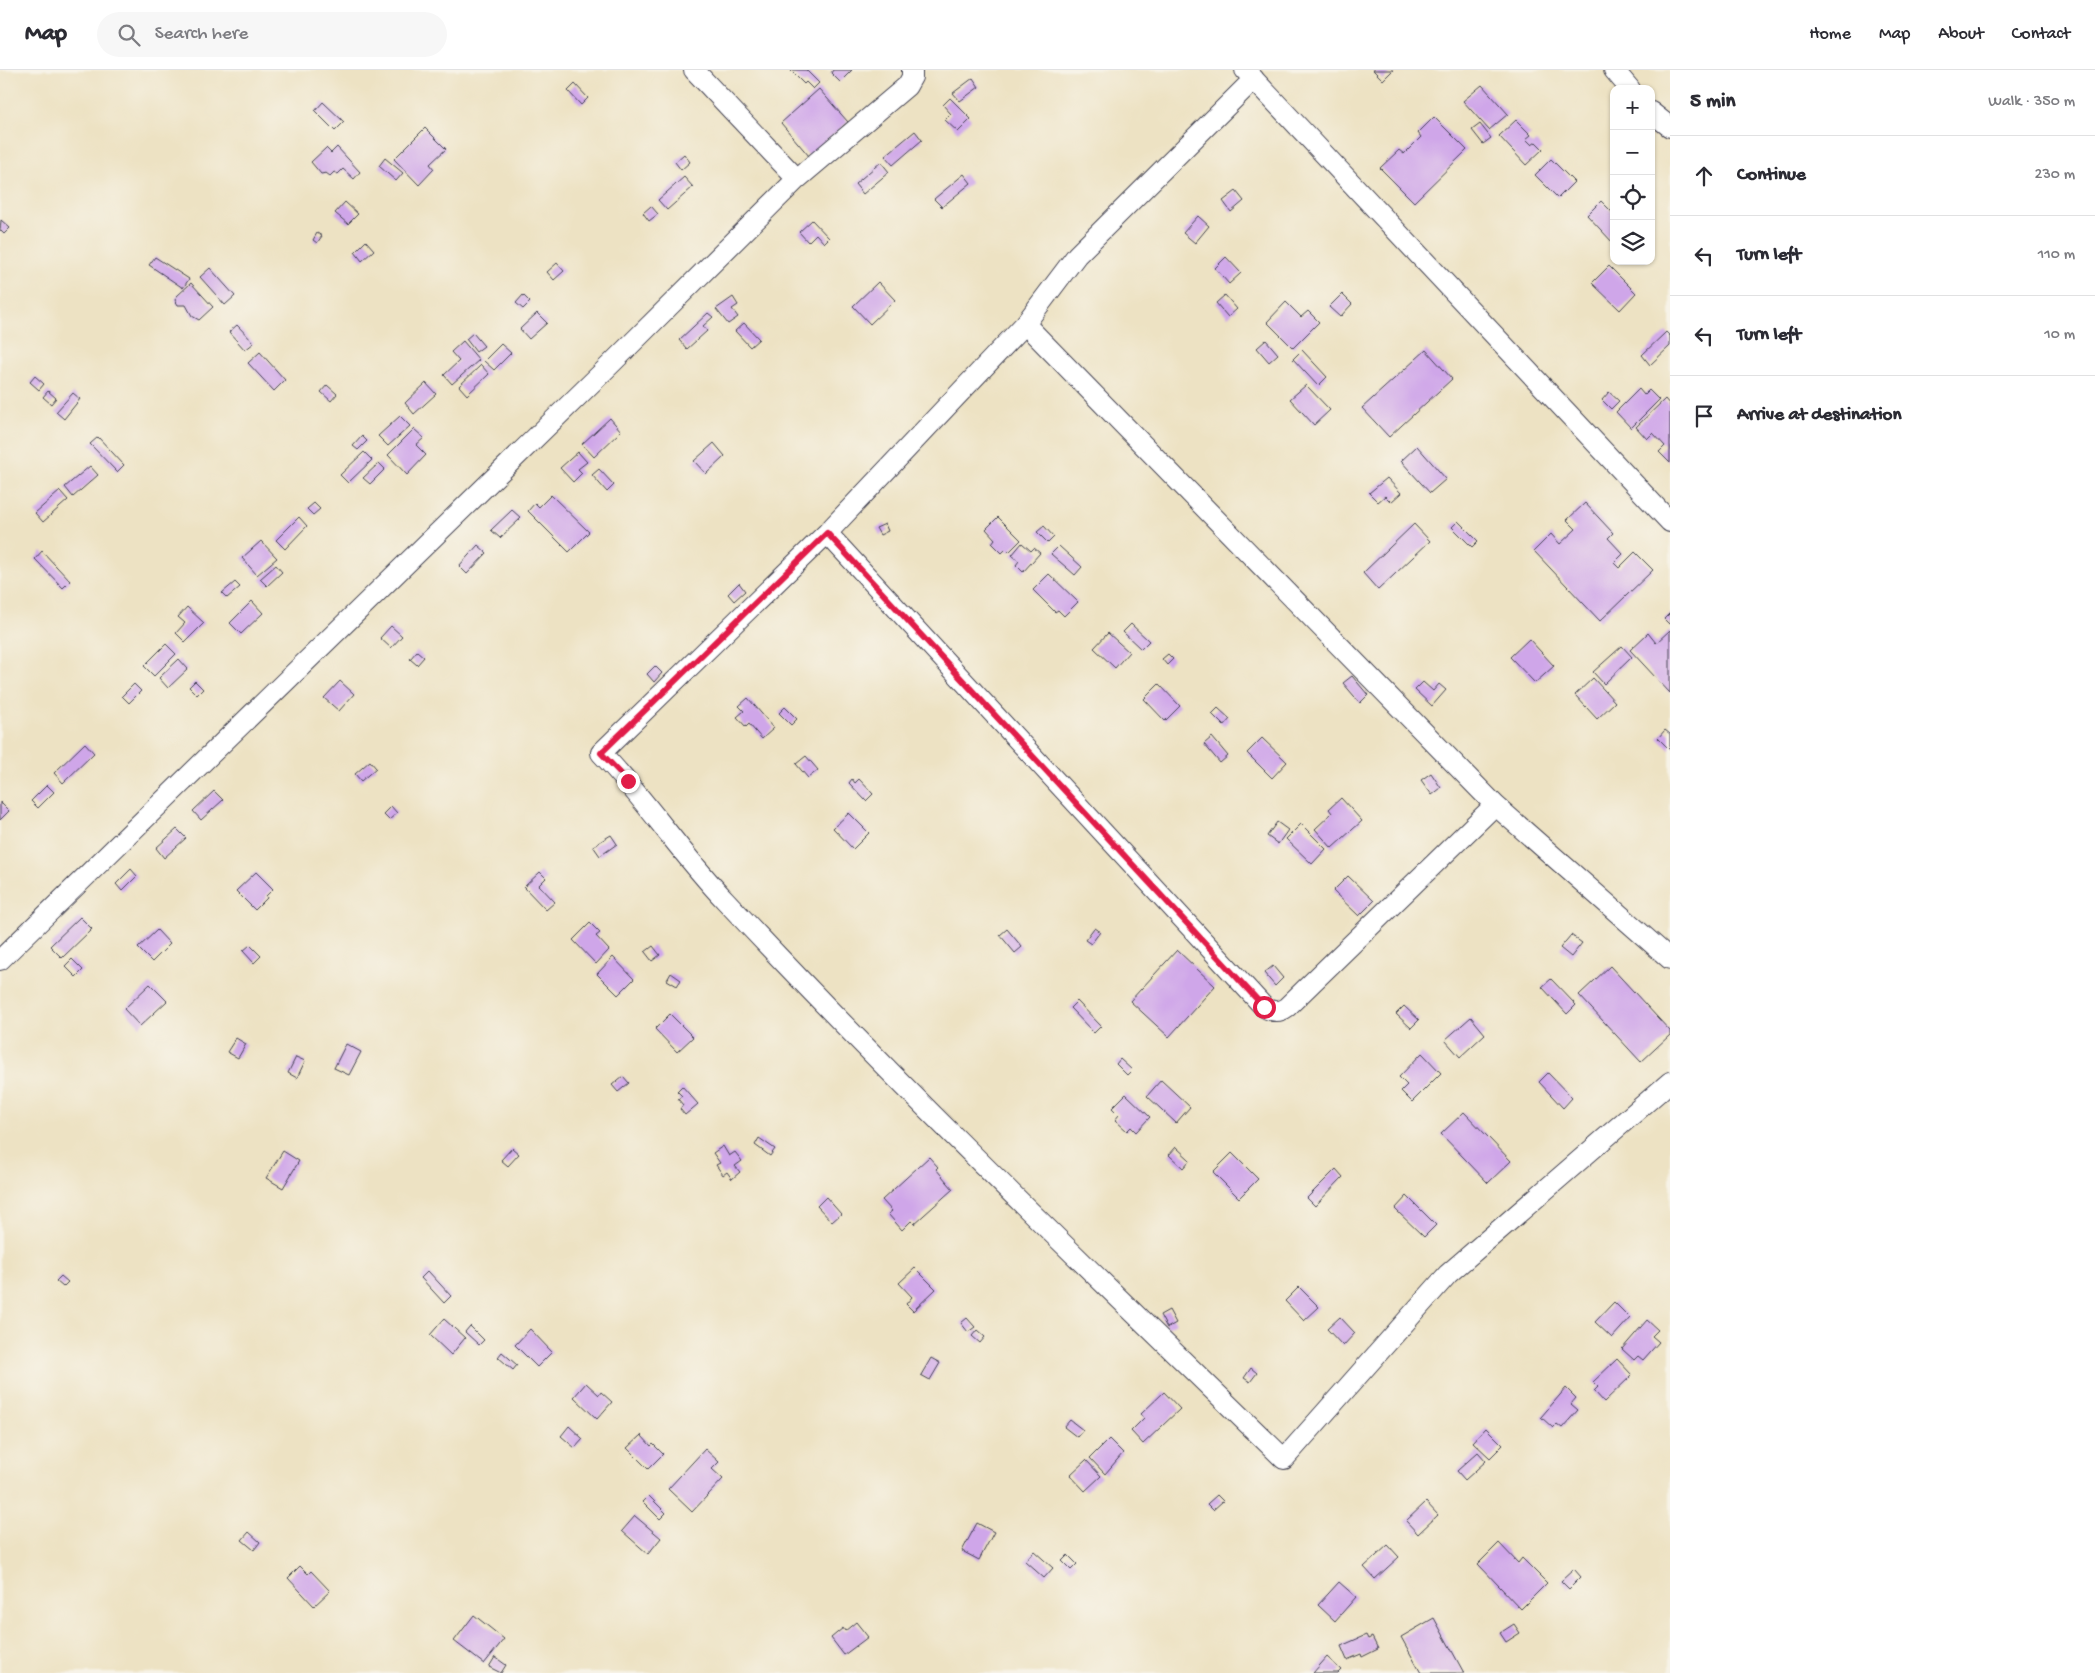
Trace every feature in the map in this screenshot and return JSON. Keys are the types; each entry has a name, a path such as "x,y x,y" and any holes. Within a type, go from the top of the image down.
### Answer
{"street":[{"path":"694,70 797,178"},
{"path":"0,960 605,370 797,178 907,86 912,77 912,70"},
{"path":"1614,70 1627,85"},
{"path":"1670,522 1249,74 1077,255 1025,324 827,533 601,753 628,781 723,898 957,1140 1284,1459 1448,1274 1670,1082"},
{"path":"1655,115 1670,127"},
{"path":"1025,324 1495,805 1670,959"},
{"path":"827,533 1264,1007 1269,1010 1276,1012 1287,1007 1495,805"}],"building":[{"path":"806,70 819,83 813,89 806,82 804,84 791,71"},
{"path":"833,70 852,70 840,82 831,73"},
{"path":"1373,70 1393,70 1383,80"},
{"path":"973,78 979,87 960,101 953,93"},
{"path":"575,84 588,98 581,105 568,91"},
{"path":"1482,85 1508,114 1489,130 1463,101"},
{"path":"819,89 848,122 809,156 781,123"},
{"path":"950,98 971,119 958,132 945,120 951,114 943,105"},
{"path":"323,102 344,122 335,131 315,111"},
{"path":"1434,117 1467,150 1414,202 1380,168 1399,150 1404,154 1421,137 1418,133"},
{"path":"1516,120 1531,135 1526,139 1532,145 1536,142 1543,149 1526,165 1499,136"},
{"path":"1480,124 1491,138 1483,144 1472,130"},
{"path":"425,128 446,149 430,164 434,169 419,185 394,159"},
{"path":"915,131 922,140 893,165 885,156"},
{"path":"337,147 360,172 354,179 343,169 338,174 334,172 330,176 326,173 321,174 311,162 326,148 331,153"},
{"path":"684,154 690,162 681,170 675,162"},
{"path":"385,158 403,173 396,181 379,166"},
{"path":"1551,159 1574,182 1558,198 1535,175"},
{"path":"881,162 889,172 863,194 855,184"},
{"path":"964,174 971,183 942,207 934,199"},
{"path":"684,177 693,187 667,210 658,200"},
{"path":"1236,191 1244,201 1231,212 1223,201"},
{"path":"1601,201 1610,210 1610,240 1587,215"},
{"path":"345,202 358,214 348,224 335,213"},
{"path":"651,206 658,214 649,221 643,213"},
{"path":"1198,216 1209,226 1195,243 1183,233"},
{"path":"1,220 10,228 4,234 0,230"},
{"path":"812,220 829,238 824,243 816,234 808,242 799,232"},
{"path":"317,233 322,236 317,243 313,240"},
{"path":"366,241 374,250 362,261 355,252"},
{"path":"155,257 189,279 183,288 149,265"},
{"path":"1226,257 1241,273 1229,284 1215,268"},
{"path":"557,263 564,271 554,280 547,272"},
{"path":"1609,266 1636,293 1620,310 1592,283"},
{"path":"210,268 235,296 225,305 200,277"},
{"path":"878,282 895,300 870,324 853,306"},
{"path":"191,283 213,307 199,320 192,316 186,305 178,305 175,300"},
{"path":"1342,294 1352,304 1340,317 1329,307"},
{"path":"523,295 530,302 523,309 516,303"},
{"path":"1225,295 1237,309 1228,317 1216,303"},
{"path":"733,297 738,305 732,309 738,317 728,324 716,309"},
{"path":"1286,302 1301,317 1308,311 1319,322 1293,348 1267,322"},
{"path":"537,313 547,323 529,339 520,329"},
{"path":"708,313 713,317 703,326 707,331 687,349 679,340"},
{"path":"744,323 759,339 750,347 735,331"},
{"path":"237,325 254,343 245,350 229,332"},
{"path":"1666,332 1670,336 1670,346 1650,365 1642,355"},
{"path":"473,333 484,346 476,352 466,339"},
{"path":"1266,340 1278,354 1269,362 1257,348"},
{"path":"463,341 479,360 452,384 444,375 459,361 451,352"},
{"path":"501,344 511,353 494,370 484,361"},
{"path":"1302,350 1327,377 1318,386 1293,359"},
{"path":"1426,350 1452,379 1389,437 1362,408"},
{"path":"260,352 285,380 274,391 248,363"},
{"path":"481,365 489,374 467,395 459,386"},
{"path":"35,376 44,384 39,390 30,382"},
{"path":"426,383 436,394 414,414 405,403"},
{"path":"327,385 337,394 331,401 321,392"},
{"path":"1306,385 1330,410 1314,425 1290,399"},
{"path":"1639,389 1644,395 1649,390 1659,400 1631,428 1616,412"},
{"path":"48,391 56,398 51,404 43,397"},
{"path":"1609,392 1619,401 1611,409 1602,400"},
{"path":"73,393 80,399 64,419 56,412"},
{"path":"1665,399 1670,405 1670,463 1659,452 1665,446 1653,433 1647,439 1636,427"},
{"path":"400,416 410,426 388,446 378,436"},
{"path":"610,418 621,431 594,457 582,444"},
{"path":"414,429 424,438 416,445 426,455 407,475 388,455"},
{"path":"362,436 367,441 358,450 353,446"},
{"path":"98,437 124,465 117,472 90,444"},
{"path":"714,443 725,456 706,474 694,461"},
{"path":"1417,446 1446,479 1430,493 1401,461"},
{"path":"364,452 372,460 348,483 340,475"},
{"path":"578,452 587,462 578,469 582,473 573,482 560,468"},
{"path":"379,463 385,469 370,484 363,478"},
{"path":"90,466 98,475 73,497 65,487"},
{"path":"599,469 614,485 607,492 592,475"},
{"path":"1387,478 1401,493 1391,502 1385,496 1378,502 1369,493"},
{"path":"60,491 68,500 43,522 35,513"},
{"path":"551,495 589,532 569,552 528,511 535,503 539,507"},
{"path":"314,503 320,509 313,515 307,509"},
{"path":"1585,503 1613,533 1608,538 1623,554 1614,563 1619,568 1635,552 1653,570 1600,621 1534,551 1551,534 1560,544 1576,529 1567,520"},
{"path":"512,510 521,518 500,538 491,530"},
{"path":"299,517 307,526 285,549 276,540"},
{"path":"998,517 1021,540 1009,552 1006,549 1002,553 992,543 995,539 986,529"},
{"path":"1458,521 1478,541 1472,547 1452,527"},
{"path":"885,524 888,531 880,535 876,528"},
{"path":"1414,524 1430,541 1378,590 1363,573"},
{"path":"1044,526 1054,537 1048,543 1037,532"},
{"path":"261,541 277,558 257,575 242,558"},
{"path":"1022,543 1031,551 1034,548 1040,553 1023,572 1016,565 1019,561 1012,555"},
{"path":"478,545 487,553 467,574 459,566"},
{"path":"1059,546 1082,567 1075,575 1051,554"},
{"path":"42,551 70,581 63,588 35,559"},
{"path":"276,565 282,572 267,586 260,579"},
{"path":"1049,574 1078,602 1064,616 1058,610 1055,612 1033,590"},
{"path":"235,582 240,587 227,598 222,593"},
{"path":"739,583 745,591 734,601 728,594"},
{"path":"252,601 263,613 241,634 230,623"},
{"path":"187,607 204,623 185,642 176,633 185,623 178,617"},
{"path":"1670,613 1670,625 1664,619"},
{"path":"1131,624 1149,641 1141,649 1123,632"},
{"path":"391,626 402,636 391,648 380,638"},
{"path":"1670,630 1670,693 1630,650 1648,633 1656,643"},
{"path":"1108,633 1129,652 1115,668 1094,648"},
{"path":"1529,639 1554,666 1535,683 1510,657"},
{"path":"166,644 176,654 154,676 144,666"},
{"path":"1622,646 1632,657 1604,684 1593,672"},
{"path":"417,651 424,657 417,665 410,659"},
{"path":"1168,654 1173,659 1167,665 1162,659"},
{"path":"179,659 188,669 168,688 159,678"},
{"path":"655,666 662,673 654,682 647,674"},
{"path":"1352,676 1368,695 1360,703 1343,683"},
{"path":"1593,678 1615,702 1597,719 1575,695"},
{"path":"195,681 203,689 197,695 189,687"},
{"path":"340,681 354,694 339,711 324,698"},
{"path":"1423,682 1433,691 1439,684 1446,690 1432,706 1415,690"},
{"path":"134,684 141,691 129,703 122,696"},
{"path":"1159,684 1180,706 1165,721 1144,699"},
{"path":"748,698 774,728 762,739 749,724 746,727 737,717 744,711 739,706"},
{"path":"785,707 797,719 791,725 779,713"},
{"path":"1218,708 1230,719 1224,726 1212,714"},
{"path":"1665,730 1670,734 1670,750 1658,738"},
{"path":"1212,737 1228,756 1220,763 1204,744"},
{"path":"1262,738 1287,762 1272,778 1247,753"},
{"path":"85,743 94,753 63,783 54,773"},
{"path":"806,756 818,770 808,778 796,764"},
{"path":"370,761 376,768 361,781 355,774"},
{"path":"1431,773 1441,788 1432,795 1421,780"},
{"path":"852,779 855,783 859,779 873,794 866,801 849,783"},
{"path":"47,785 54,792 38,808 31,801"},
{"path":"214,791 223,800 201,820 193,811"},
{"path":"1341,798 1362,821 1332,848 1315,829 1332,813 1329,809"},
{"path":"0,802 9,811 0,820"},
{"path":"391,806 397,813 389,820 383,814"},
{"path":"849,813 869,833 853,849 833,828"},
{"path":"1277,822 1288,830 1278,844 1267,836"},
{"path":"1301,824 1326,849 1312,864 1286,839"},
{"path":"177,829 186,838 164,858 156,848"},
{"path":"611,835 617,844 600,856 593,846"},
{"path":"131,869 137,876 122,891 116,884"},
{"path":"256,872 273,889 255,910 236,891"},
{"path":"540,872 546,878 539,885 555,902 546,910 524,887"},
{"path":"1348,876 1374,901 1359,916 1333,891"},
{"path":"80,917 92,929 62,958 50,946"},
{"path":"590,923 600,933 596,936 609,950 596,964 573,940"},
{"path":"1094,928 1100,932 1091,944 1085,940"},
{"path":"1007,929 1022,947 1015,953 1000,935"},
{"path":"157,930 170,944 152,962 138,948"},
{"path":"1571,935 1582,943 1571,957 1560,948"},
{"path":"250,945 261,956 254,963 243,951"},
{"path":"653,946 660,955 652,961 645,952"},
{"path":"1177,950 1215,986 1169,1037 1130,1001"},
{"path":"613,957 634,979 618,995 597,974"},
{"path":"72,959 83,970 76,977 65,966"},
{"path":"1273,966 1283,978 1275,986 1264,973"},
{"path":"1610,966 1670,1031 1670,1035 1641,1062 1579,995"},
{"path":"671,973 681,980 677,986 667,980"},
{"path":"1551,979 1576,1005 1567,1014 1542,987"},
{"path":"150,984 167,1001 140,1026 124,1009"},
{"path":"1077,1001 1101,1026 1094,1033 1070,1008"},
{"path":"1404,1006 1419,1020 1411,1028 1396,1014"},
{"path":"670,1014 693,1037 677,1052 655,1029"},
{"path":"1471,1017 1485,1034 1460,1057 1445,1040"},
{"path":"236,1038 246,1044 238,1058 227,1052"},
{"path":"346,1044 361,1052 349,1075 334,1068"},
{"path":"1422,1053 1441,1073 1412,1102 1401,1091 1407,1085 1399,1077"},
{"path":"296,1057 305,1061 297,1078 288,1073"},
{"path":"1120,1059 1132,1070 1127,1075 1116,1064"},
{"path":"1548,1073 1572,1098 1563,1108 1539,1082"},
{"path":"623,1076 629,1083 618,1092 612,1085"},
{"path":"1161,1080 1190,1107 1176,1123 1147,1096"},
{"path":"682,1086 698,1104 685,1115 680,1109 683,1105 678,1099 682,1096 677,1091"},
{"path":"1126,1094 1150,1117 1136,1132 1131,1127 1127,1131 1115,1120 1119,1115 1112,1108"},
{"path":"1464,1112 1511,1161 1488,1183 1441,1134"},
{"path":"759,1138 775,1149 770,1156 755,1145"},
{"path":"723,1146 729,1156 735,1152 742,1161 735,1166 740,1172 732,1179 727,1172 723,1175 716,1165 720,1163 713,1153"},
{"path":"1176,1147 1190,1160 1183,1168 1169,1155"},
{"path":"512,1148 519,1154 508,1166 501,1160"},
{"path":"283,1151 299,1161 283,1188 266,1178"},
{"path":"1232,1153 1258,1179 1239,1198 1213,1172"},
{"path":"929,1157 938,1167 936,1169 953,1189 914,1224 911,1221 902,1230 888,1214 892,1211 882,1200"},
{"path":"1336,1169 1343,1177 1315,1206 1307,1198"},
{"path":"1407,1196 1436,1225 1424,1237 1395,1209"},
{"path":"826,1197 841,1214 832,1222 817,1206"},
{"path":"915,1268 936,1289 913,1311 906,1304 912,1297 899,1283"},
{"path":"428,1271 451,1296 444,1303 421,1278"},
{"path":"61,1276 68,1282 63,1287 56,1281"},
{"path":"1299,1287 1319,1307 1304,1321 1285,1301"},
{"path":"1614,1302 1630,1318 1612,1338 1595,1322"},
{"path":"1169,1310 1176,1323 1167,1328 1160,1315"},
{"path":"1340,1317 1355,1333 1343,1346 1327,1329"},
{"path":"967,1318 975,1327 968,1332 961,1323"},
{"path":"444,1319 465,1338 451,1355 430,1335"},
{"path":"1647,1320 1658,1330 1652,1336 1659,1342 1643,1360 1638,1356 1634,1360 1622,1349"},
{"path":"470,1326 484,1340 479,1345 465,1332"},
{"path":"530,1329 552,1352 537,1367 515,1345"},
{"path":"977,1330 985,1337 980,1343 972,1336"},
{"path":"502,1352 517,1365 513,1370 498,1357"},
{"path":"931,1358 940,1363 930,1380 921,1375"},
{"path":"1617,1359 1632,1375 1604,1402 1594,1391 1598,1387 1593,1382"},
{"path":"1251,1368 1257,1373 1250,1382 1244,1378"},
{"path":"586,1383 599,1395 601,1392 612,1402 597,1419 574,1397"},
{"path":"1566,1388 1576,1398 1571,1404 1578,1410 1562,1428 1557,1424 1553,1428 1541,1417"},
{"path":"1164,1392 1180,1409 1143,1444 1131,1431 1144,1418 1141,1414"},
{"path":"1070,1420 1083,1430 1077,1437 1064,1427"},
{"path":"569,1426 583,1439 575,1448 561,1436"},
{"path":"1486,1428 1503,1445 1490,1458 1473,1442"},
{"path":"641,1435 651,1446 653,1444 663,1454 648,1469 627,1448"},
{"path":"1109,1439 1123,1453 1105,1474 1090,1458"},
{"path":"705,1449 719,1462 712,1469 723,1479 692,1512 668,1489"},
{"path":"1478,1452 1486,1461 1465,1480 1457,1471"},
{"path":"1086,1460 1101,1476 1085,1491 1070,1475"},
{"path":"1217,1495 1223,1501 1213,1510 1207,1504"},
{"path":"649,1496 666,1513 660,1519 643,1502"},
{"path":"1426,1502 1438,1515 1418,1534 1406,1521"},
{"path":"635,1516 661,1538 648,1554 622,1531"},
{"path":"977,1523 994,1532 979,1560 962,1551"},
{"path":"249,1532 260,1542 254,1550 242,1540"},
{"path":"1499,1543 1518,1563 1522,1558 1547,1583 1521,1609 1478,1564"},
{"path":"1388,1545 1399,1557 1375,1579 1364,1567"},
{"path":"1034,1551 1053,1568 1044,1578 1025,1561"},
{"path":"1068,1555 1077,1564 1071,1570 1062,1561"},
{"path":"300,1566 308,1574 311,1571 330,1591 314,1606 288,1578"},
{"path":"1574,1569 1581,1577 1569,1589 1561,1581"},
{"path":"1339,1582 1356,1597 1335,1621 1318,1605"},
{"path":"474,1615 504,1639 484,1664 454,1641"},
{"path":"1434,1618 1464,1673 1421,1673 1401,1637"},
{"path":"856,1622 868,1637 844,1655 831,1638 843,1628 845,1631"},
{"path":"1514,1624 1520,1633 1506,1642 1500,1633"},
{"path":"1366,1635 1368,1639 1372,1637 1378,1649 1362,1657 1361,1654 1347,1660 1341,1646"},
{"path":"495,1657 506,1665 501,1673 489,1667"},
{"path":"1327,1657 1341,1670 1338,1673 1313,1673"}],"route":[{"path":"628,781 601,753 827,533 1264,1007"}]}
